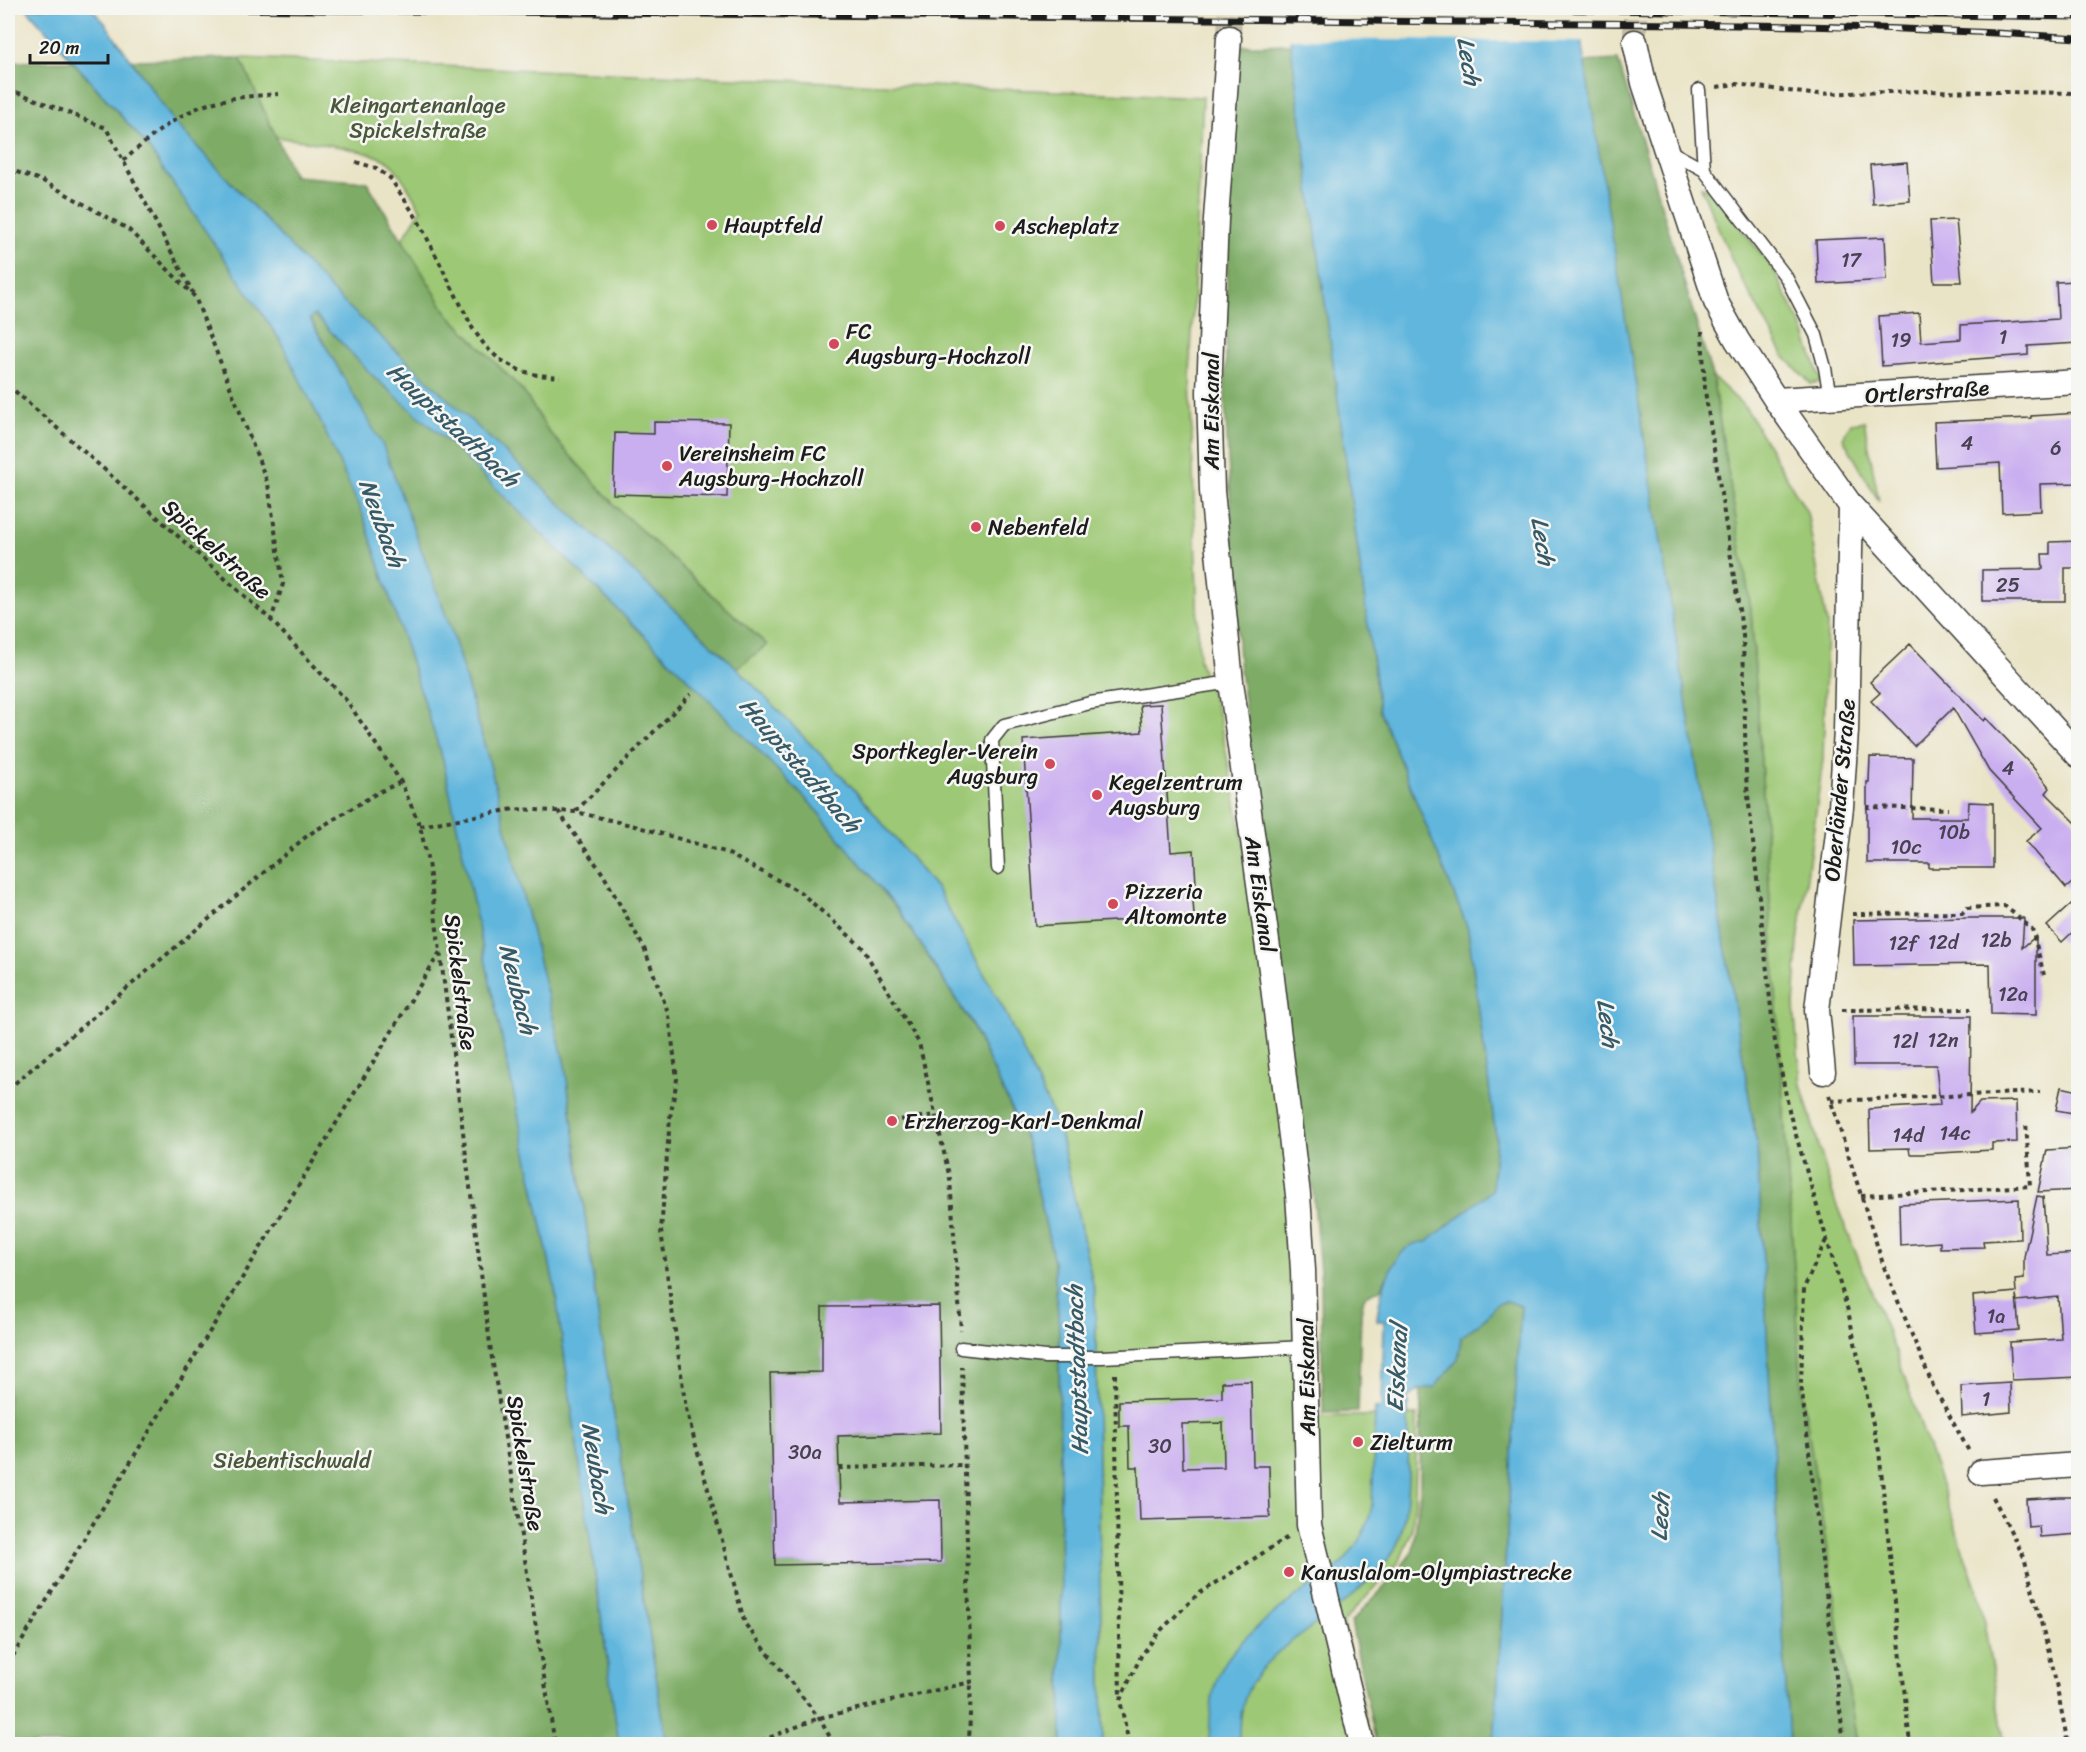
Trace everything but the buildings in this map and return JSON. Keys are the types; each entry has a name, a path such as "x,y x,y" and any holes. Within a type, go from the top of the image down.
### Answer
{"street":[{"name":"Am Eiskanal","path":"1229,38 1216,219 1209,392 1212,492 1231,682 1290,1123 1303,1270 1309,1525 1362,1744"},
{"path":"1635,42 1644,83 1716,302 1776,400 1851,506 2079,755"},
{"name":"Ortlerstraße","path":"1776,400 2079,381"},
{"name":"Oberländer Straße","path":"1822,1072 1817,1010 1841,807 1846,731 1851,506"},
{"path":"1981,1472 2079,1465"}],"lane":[{"path":"1699,90 1704,170"},
{"path":"1665,148 1704,170 1786,277 1816,335 1830,397"},
{"path":"998,868 992,740 1004,725 1090,703 1231,682"},
{"path":"961,1348 1055,1357 1102,1357 1305,1347"}],"path":[{"path":"1699,90 1736,84 1811,94 1927,91 2079,93"},
{"path":"8,95 19,93 106,128 195,297 268,484 283,584 272,620"},
{"path":"123,161 177,119 201,107 231,98 279,94"},
{"path":"356,162 376,168 390,178 418,220 473,329 486,347 519,370 537,375 560,377"},
{"path":"8,169 43,181 128,229 195,297"},
{"name":"Spickelstraße","path":"8,385 272,620 347,701 401,782 420,826 428,862 491,1352 555,1744"},
{"path":"576,812 691,694"},
{"path":"8,1089 309,835 377,793 401,782"},
{"path":"1841,807 1948,808"},
{"path":"420,826 514,809 576,812 635,826 725,852 800,892 862,947 919,1043 950,1179 961,1319"},
{"path":"557,811 603,874 644,948 669,1015 677,1079 670,1118 661,1231 687,1409 745,1624 819,1718 834,1744"},
{"path":"1827,914 1962,913 1967,908 2005,906 2032,929 2044,975"},
{"path":"8,1664 440,951"},
{"path":"1817,1010 1971,1009"},
{"path":"1822,1072 1884,1267 1933,1386 1981,1472 2024,1557 2053,1668 2068,1744"},
{"path":"1831,1101 2040,1092"},
{"path":"892,1121 935,1115"},
{"path":"1861,1196 2030,1186 2026,1122"},
{"path":"1827,1239 1804,1288 1800,1384 1844,1744"},
{"path":"961,1348 971,1682 969,1744"},
{"path":"1115,1356 1120,1700 1129,1744"},
{"path":"839,1468 964,1466"},
{"path":"1120,1700 1141,1656 1158,1632 1176,1614 1197,1595 1224,1576 1309,1525"},
{"path":"753,1744 819,1718 971,1682"}],"green space":[{"path":"1291,44 1379,709 1468,929 1496,1138 1492,1190 1386,1278 1382,1288 1364,1297 1361,1313 1358,1412 1323,1413 1321,1284 1313,1190 1294,1086 1239,661 1225,400 1232,46"},
{"name":"Kleingartenanlage Spickelstraße","path":"240,58 1203,97 1190,375 1199,660 1219,716 1262,937 1296,1209 1303,1417 1417,1415 1412,1530 1400,1561 1343,1622 1372,1744 1103,1744 1095,1293 1059,1128 1004,1010 937,889 852,787 737,668 767,645 621,512 549,432 523,391 447,313 401,241 421,210 395,168 382,158 369,154 336,146 276,137"},
{"path":"240,58 294,176 367,182 447,313 523,391 549,432 621,512 767,645 737,668 338,297 174,122 131,60"},
{"path":"1618,60 1712,376 1751,609 1802,1390 1857,1744 1789,1744 1757,1147 1584,62"},
{"name":"Siebentischwald","path":"72,61 146,144 280,340 363,515 443,760 555,1289 619,1744 8,1744 8,62"},
{"path":"1701,187 1709,189 1771,266 1803,328 1821,382 1811,384 1784,356 1733,263"},
{"path":"315,315 375,378 453,446 813,806 900,912 973,1027 1027,1142 1054,1261 1059,1327 1062,1744 667,1744 599,1322 565,1065 489,761 452,632 383,447 310,318","holes":["939,1370 940,1433 838,1436 840,1502 940,1500 941,1562 775,1565 770,1374"]},
{"path":"1712,376 1746,408 1807,512 1827,624 1823,760 1798,942 1794,1006 1801,1085 1835,1201 1897,1355 1980,1600 2005,1744 1857,1744 1802,1391 1751,609"},
{"path":"1864,421 1879,502 1843,438 1851,423"},
{"path":"1507,1301 1521,1306 1494,1744 1376,1744 1351,1622 1390,1581 1413,1551 1420,1491 1421,1389 1458,1359 1461,1337 1487,1317 1494,1305"}],"water":[{"path":"26,8 91,8 105,23 174,122 338,297 737,668 852,787 937,889 1004,1010 1059,1128 1095,1293 1103,1744 1062,1744 1059,1327 1054,1261 1027,1142 973,1026 900,912 813,806 453,446 375,378 315,315 310,319 383,446 452,632 489,761 565,1065 599,1322 667,1744 619,1744 555,1289 443,760 363,515 280,340 146,144"},
{"path":"1286,8 1576,8 1757,1147 1789,1744 1494,1744 1521,1306 1507,1301 1495,1305 1487,1317 1461,1337 1458,1359 1435,1387 1421,1389 1408,1397 1407,1491 1402,1527 1393,1552 1348,1600 1289,1643 1264,1666 1244,1701 1240,1744 1209,1744 1213,1693 1226,1661 1238,1645 1270,1616 1338,1567 1355,1546 1368,1522 1372,1504 1375,1408 1382,1407 1384,1321 1377,1321 1385,1284 1390,1271 1405,1249 1415,1243 1427,1242 1492,1190 1496,1138 1468,929 1379,709"}],"pier":[{"path":"1283,8 1579,8 1584,42 1287,39"}],"tunnel":[{"path":"1229,38 1230,8"},
{"path":"1635,8 1635,42"}],"railway":[{"path":"122,8 1725,25 1902,29 2078,38"},
{"path":"1472,8 2078,17"}],"place":[{"name":"Hauptfeld","path":"712,225"},
{"name":"Ascheplatz","path":"1000,226"},
{"name":"FC Augsburg-Hochzoll","path":"834,344"},
{"name":"Vereinsheim FC Augsburg-Hochzoll","path":"667,466"},
{"name":"Nebenfeld","path":"976,527"},
{"name":"Sportkegler-Verein Augsburg","path":"1050,764"},
{"name":"Kegelzentrum Augsburg","path":"1097,795"},
{"name":"Pizzeria Altomonte","path":"1113,904"},
{"name":"Erzherzog-Karl-Denkmal","path":"892,1121"},
{"name":"Zielturm","path":"1358,1442"},
{"name":"Kanuslalom-Olympiastrecke","path":"1289,1572"}],"water label":[{"name":"Lech","path":"1469,61"},
{"name":"Hauptstadtbach","path":"453,425"},
{"name":"Neubach","path":"382,523"},
{"name":"Lech","path":"1543,541"},
{"name":"Hauptstadtbach","path":"800,765"},
{"name":"Neubach","path":"518,989"},
{"name":"Lech","path":"1608,1023"},
{"name":"Eiskanal","path":"1397,1368"},
{"name":"Hauptstadtbach","path":"1077,1370"},
{"name":"Neubach","path":"597,1468"},
{"name":"Lech","path":"1660,1517"}]}
